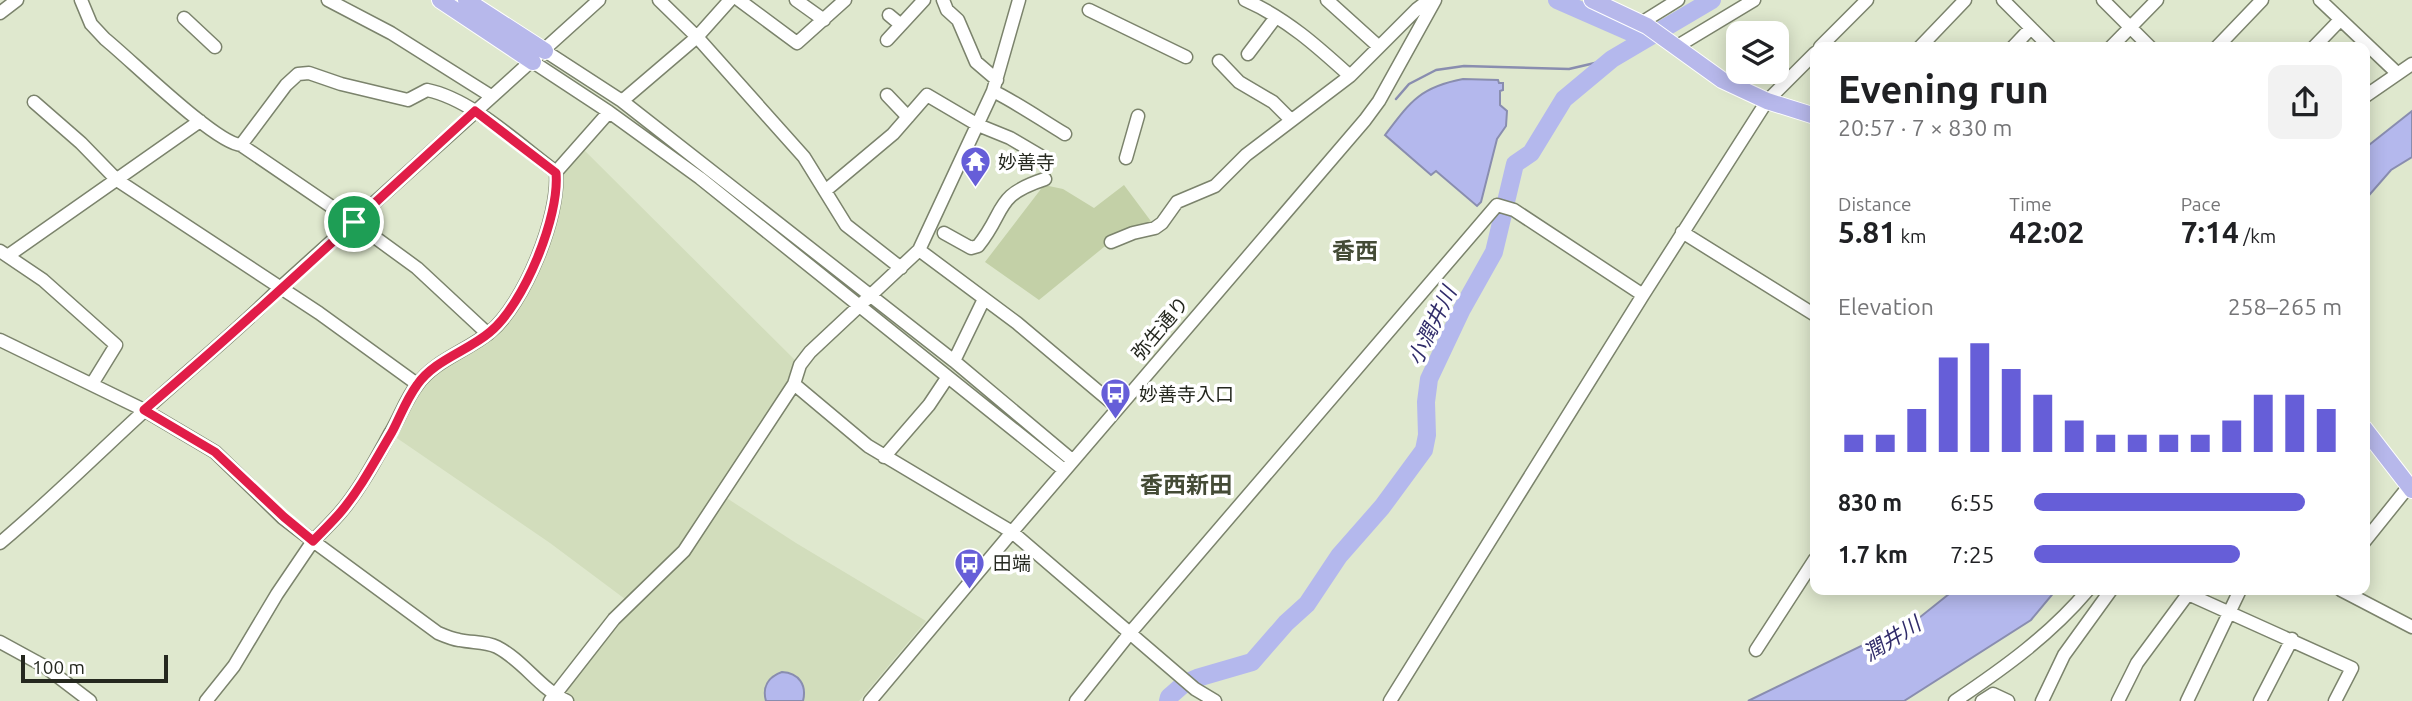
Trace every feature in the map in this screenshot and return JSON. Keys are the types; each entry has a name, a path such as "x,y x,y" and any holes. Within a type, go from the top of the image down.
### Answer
{"main road":[{"path":"440,0 539,57"},
{"path":"466,0 539,57"},
{"path":"1594,0 1644,25 1722,80 1767,101 1810,114"},
{"path":"2370,436 2410,488"}],"street":[{"path":"0,13 17,0"},
{"path":"81,0 92,24 105,39 200,121 233,145 241,145 354,222 416,268 488,334"},
{"path":"328,0 391,33 491,96"},
{"path":"0,543 599,0"},
{"path":"659,0 697,37 804,157 817,174 833,207 851,230 901,268"},
{"path":"622,102 697,37 730,0"},
{"path":"739,0 797,43 845,0"},
{"path":"796,0 824,20"},
{"path":"887,40 925,0"},
{"path":"943,0 947,10 958,20 976,62 995,85 1032,114 1065,134"},
{"path":"552,698 614,619 684,551 794,384 800,365 810,352 901,268 937,229 995,85 1019,0"},
{"path":"1245,0 1261,3 1276,17 1303,34 1350,76"},
{"path":"1327,0 1378,46"},
{"path":"1111,243 1154,228 1162,223 1177,202 1215,186 1239,161 1350,76 1378,46 1429,0"},
{"name":"弥生通り","path":"870,701 1068,465 1365,120 1379,101 1435,0"},
{"path":"1644,25 1678,0"},
{"path":"1676,47 1754,0"},
{"path":"1826,42 1867,0"},
{"path":"1925,42 1965,0"},
{"path":"2003,0 2045,42"},
{"path":"2103,0 2145,42"},
{"path":"2116,42 2157,0"},
{"path":"2222,42 2262,0"},
{"path":"2320,0 2364,42"},
{"path":"1090,10 1186,57"},
{"path":"889,15 901,25"},
{"path":"1248,54 1276,17"},
{"path":"184,18 215,47"},
{"path":"2319,42 2340,20"},
{"path":"2018,42 2031,28"},
{"path":"2370,48 2397,73"},
{"path":"539,57 622,102 954,361 1068,465"},
{"path":"539,57 700,178 947,378 1068,465"},
{"path":"1391,701 1682,232 1767,101 1810,58"},
{"path":"1219,61 1238,82 1273,102 1291,120"},
{"path":"2370,93 2412,64"},
{"path":"206,701 234,666 277,594 313,541 356,490 391,434 417,384 436,367 488,334 514,304 534,266 550,224 558,187 556,173 475,111 444,93 427,90 408,100 341,84 309,73 298,74 286,85 241,145"},
{"path":"887,95 908,117"},
{"path":"825,191 893,134 927,95 978,125 1010,138 1044,158"},
{"path":"34,102 81,143 117,180 281,288 417,384"},
{"path":"556,173 609,112"},
{"path":"1126,158 1138,116"},
{"path":"92,384 116,345 43,280 4,253 117,180 200,121"},
{"path":"937,229 971,248 978,246 1006,198 1045,179"},
{"path":"1076,701 1130,633 1497,205 1514,209 1643,295"},
{"path":"1682,232 1810,312"},
{"path":"919,250 1017,323 1118,408"},
{"path":"954,361 984,299"},
{"path":"0,340 144,410 215,452 313,541 438,633 456,640 485,642 499,648 521,664 552,698 567,701"},
{"path":"884,457 929,405 947,378"},
{"path":"794,384 884,457 1012,532 1195,689 1215,701"},
{"path":"2370,535 2410,488"},
{"path":"1756,650 1810,567"},
{"path":"1955,701 2043,638 2083,595"},
{"path":"2042,701 2064,654 2106,595"},
{"path":"2118,701 2137,663 2187,595"},
{"path":"2190,595 2352,668 2335,701"},
{"path":"2187,701 2238,595"},
{"path":"2351,595 2412,627"},
{"path":"2260,701 2292,639"},
{"path":"0,642 44,666 90,701"},
{"path":"1982,701 1993,694 2008,701"}],"shaded area":[{"path":"579,145 800,365 722,495 926,621 859,701 569,701 554,695 625,599 550,543 391,434 413,391 501,329 534,266 556,172"},
{"path":"1044,185 1063,189 1094,208 1124,185 1153,224 1104,247 1039,300 985,262"}],"water":[{"path":"1463,79 1498,80 1503,83 1500,105 1507,111 1506,126 1497,139 1481,202 1477,206 1436,171 1431,175 1385,135 1417,98 1436,86"},
{"path":"2412,111 2412,157 2391,170 2370,194 2370,144"},
{"name":"潤井川","path":"1948,595 2052,595 2031,620 1904,701 1748,701 1919,618"},
{"path":"782,672 797,677 803,685 803,701 766,701 767,683"}],"waterway":[{"path":"1557,0 1646,39"},
{"name":"小潤井川","path":"1168,701 1185,683 1252,662 1286,623 1307,604 1339,556 1382,507 1424,450 1429,379 1462,309 1494,252 1515,164 1531,153 1564,99 1612,59 1712,0"},
{"path":"1396,99 1409,84 1436,70 1464,66 1569,69 1612,59"}],"place":[{"name":"妙善寺","path":"975,189"},
{"name":"妙善寺入口","path":"1116,421"},
{"name":"田端","path":"970,590"}],"district":[{"name":"香西","path":"1355,251"},
{"name":"香西新田","path":"1186,485"}],"route":[{"path":"475,111 556,173 558,187 550,224 534,266 514,304 488,334 436,367 417,384 391,434 356,490 313,541 215,452 144,410 243,325 354,222 475,111"}]}
